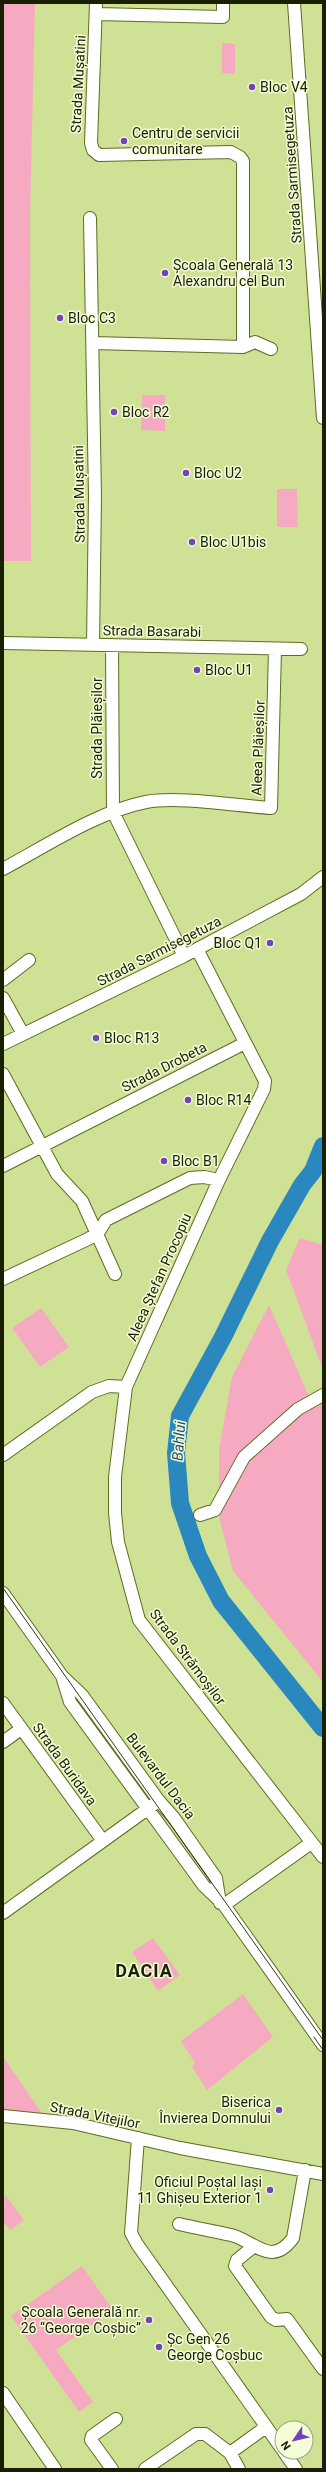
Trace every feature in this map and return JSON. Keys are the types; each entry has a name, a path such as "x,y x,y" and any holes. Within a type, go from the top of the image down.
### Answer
{"street":[{"name":"Strada Mușatini","path":"223,3 223,17 96,8 91,143 96,153 106,155 231,152 240,157 243,162 243,347"},
{"name":"Strada Sarmisegetuza","path":"294,3 323,418"},
{"name":"Strada Mușatini","path":"90,218 95,496 93,645"},
{"path":"93,343 243,347 255,342 271,349"},
{"name":"Strada Basarabi","path":"3,643 301,649"},
{"name":"Strada Plăieșilor","path":"112,645 113,812 184,956"},
{"name":"Aleea Plăieșilor","path":"113,812 157,801 271,808 275,649"},
{"path":"3,868 113,812"},
{"name":"Strada Sarmisegetuza","path":"3,1044 184,956 301,894 323,877"},
{"path":"197,949 245,1043"},
{"path":"3,980 29,960"},
{"path":"3,998 23,1034"},
{"name":"Strada Drobeta","path":"3,1166 245,1043"},
{"name":"Aleea Ștefan Procopiu","path":"126,1387 219,1180 264,1089 265,1081 245,1043"},
{"path":"3,1074 57,1174 82,1201 98,1233 115,1274"},
{"path":"3,1278 98,1233 106,1220 190,1178 204,1177 219,1180"},
{"path":"3,1455 92,1392 110,1386 126,1387"},
{"name":"Strada Strămoșilor","path":"126,1387 115,1477 115,1513 118,1542 139,1620 323,1857"},
{"path":"200,1515 215,1510 244,1457 298,1409 323,1395"},
{"name":"Bulevardul Dacia","path":"3,1593 62,1676 82,1695 159,1801 174,1818 216,1878 222,1904"},
{"name":"Bulevardul Dacia","path":"62,1676 70,1702 147,1810 204,1886 222,1904 323,2045"},
{"name":"Strada Buridava","path":"3,1703 103,1841"},
{"path":"3,1742 21,1729"},
{"path":"3,1913 159,1801"},
{"path":"222,1904 311,1843"},
{"name":"Strada Vitejilor","path":"3,2116 73,2123 180,2148 323,2174"},
{"path":"138,2138 130,2221 131,2233 137,2244 274,2438"},
{"path":"178,2224 231,2236 261,2251 276,2252 288,2245 293,2238 305,2170"},
{"path":"253,2247 237,2260 235,2266 271,2317 276,2320 287,2319 323,2369"},
{"path":"3,2393 55,2469"},
{"path":"112,2469 91,2440 92,2436 116,2419"},
{"path":"230,2453 266,2427"},
{"path":"145,2469 196,2434 205,2434 230,2453 239,2469"},
{"path":"290,2460 296,2469"}],"shaded area":[{"path":"3,3 35,3 30,216 31,561 3,561"},
{"path":"222,43 235,44 235,74 222,73"},
{"path":"142,395 165,395 165,431 141,430"},
{"path":"277,489 297,489 298,527 277,527"},
{"path":"300,1238 323,1245 323,1370 286,1270"},
{"path":"269,1305 314,1408 323,1403 323,1682 233,1571 219,1517 219,1449 232,1377"},
{"path":"41,1308 69,1347 40,1367 12,1328"},
{"path":"153,1938 180,1975 158,1991 132,1952"},
{"path":"243,1994 273,2037 207,2090 192,2067 195,2063 181,2041"},
{"path":"4,2058 48,2122 3,2113"},
{"path":"5,2194 24,2220 10,2230 3,2221"},
{"path":"82,2266 113,2310 56,2350 93,2402 79,2412 11,2316"}],"waterway":[{"name":"Bahlui","path":"323,1146 313,1171 302,1185 270,1241 223,1337 180,1416 176,1453 180,1503 198,1556 221,1601 323,1728"}],"tram line":[{"path":"3,1588 323,2040"},
{"path":"314,2037 323,2050"}],"place":[{"name":"Bloc V4","path":"252,87"},
{"name":"Centru de servicii comunitare","path":"124,141"},
{"name":"Școala Generală 13 Alexandru cel Bun","path":"165,273"},
{"name":"Bloc C3","path":"60,318"},
{"name":"Bloc R2","path":"114,412"},
{"name":"Bloc U2","path":"186,473"},
{"name":"Bloc U1bis","path":"192,542"},
{"name":"Bloc U1","path":"197,670"},
{"name":"Bloc Q1","path":"270,943"},
{"name":"Bloc R13","path":"96,1038"},
{"name":"Bloc R14","path":"188,1100"},
{"name":"Bloc B1","path":"164,1161"},
{"name":"Biserica Învierea Domnului","path":"279,2110"},
{"name":"Oficiul Poștal Iași 11 Ghișeu Exterior 1","path":"270,2190"},
{"name":"Școala Generală nr. 26 “George Coșbic”","path":"149,2320"},
{"name":"Șc Gen 26 George Coșbuc","path":"159,2347"}],"district":[{"name":"DACIA","path":"144,1970"}]}
